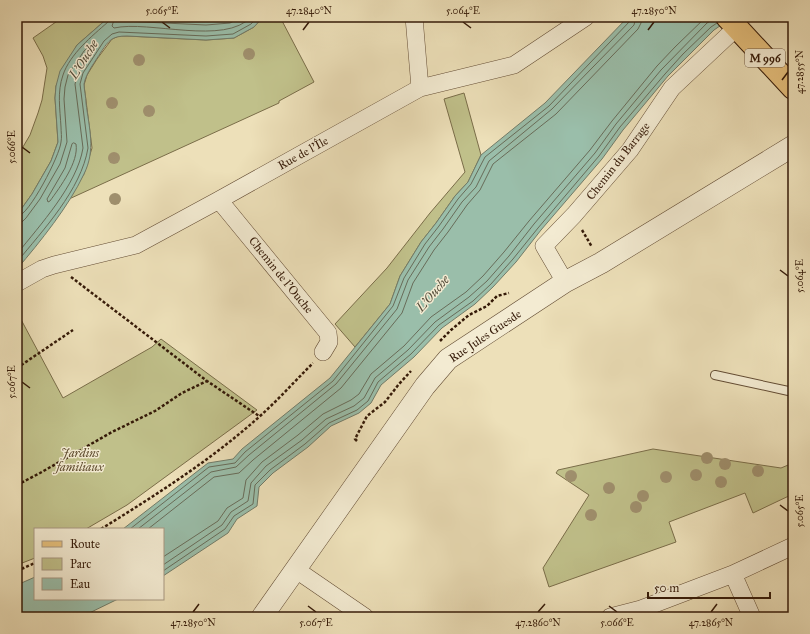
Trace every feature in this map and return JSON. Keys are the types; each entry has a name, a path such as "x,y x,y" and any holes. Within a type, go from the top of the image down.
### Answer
{"main road":[{"name":"M 996","path":"731,22 793,88"}],"street":[{"path":"414,17 420,88"},
{"name":"Rue de l'Île","path":"17,283 42,269 54,265 136,245 420,88 514,65 586,17"},
{"name":"Chemin du Barrage","path":"565,282 544,246 574,215 630,150 672,88 731,22"},
{"name":"Rue Jules Guesde","path":"262,617 425,386 448,359 565,282 600,263 793,146"},
{"name":"Chemin de l'Ouche","path":"219,200 328,333 329,342 323,352"},
{"path":"610,617 641,608 733,574 793,546"},
{"path":"295,569 365,617"},
{"path":"733,574 752,617"}],"lane":[{"path":"715,375 793,392 793,394"}],"path":[{"path":"574,215 600,263"},
{"path":"54,265 207,381 260,416"},
{"path":"17,368 73,330"},
{"path":"103,528 174,483 260,416 323,352"},
{"path":"17,485 112,432 155,411 182,393 207,381"},
{"path":"17,571 34,563"}],"green space":[{"path":"63,17 109,17 77,45 56,86 55,98 58,142 51,161 32,194 17,215 17,157 30,135 38,113 42,100 47,68 43,56 33,38"},
{"path":"263,17 280,17 314,82 279,101 279,103 69,199 84,174 92,148 84,85 87,75 112,39 119,36 206,40 234,38 254,27"},
{"path":"464,93 481,155 468,182 455,196 421,242 400,276 390,304 355,347 335,324 387,268 430,213 465,172 444,99"},
{"name":"Jardins familiaux","path":"17,312 63,398 152,347 161,339 257,410 127,505 88,528 34,528 34,558 17,565"},
{"path":"653,449 781,468 793,463 793,494 753,513 745,493 669,522 676,542 549,587 543,568 589,495 556,473 558,470"}],"water":[{"name":"L'Ouche","path":"109,17 263,17 254,27 234,38 206,40 127,36 114,38 109,42 91,68 84,84 91,139 88,165 78,186 62,211 17,269 17,215 32,194 51,161 58,142 55,98 56,86 60,71 77,45"},
{"name":"L'Ouche","path":"628,17 733,17 714,30 668,76 623,130 602,159 541,230 516,262 493,287 475,304 442,328 414,357 381,385 371,403 359,413 331,426 308,447 273,473 259,487 257,506 237,519 228,533 164,575 164,528 124,528 208,463 233,459 242,449 330,378 390,304 400,276 421,242 455,196 468,182 481,155 545,103"},
{"path":"34,577 34,600 116,600 81,617 17,617 17,585"}]}
